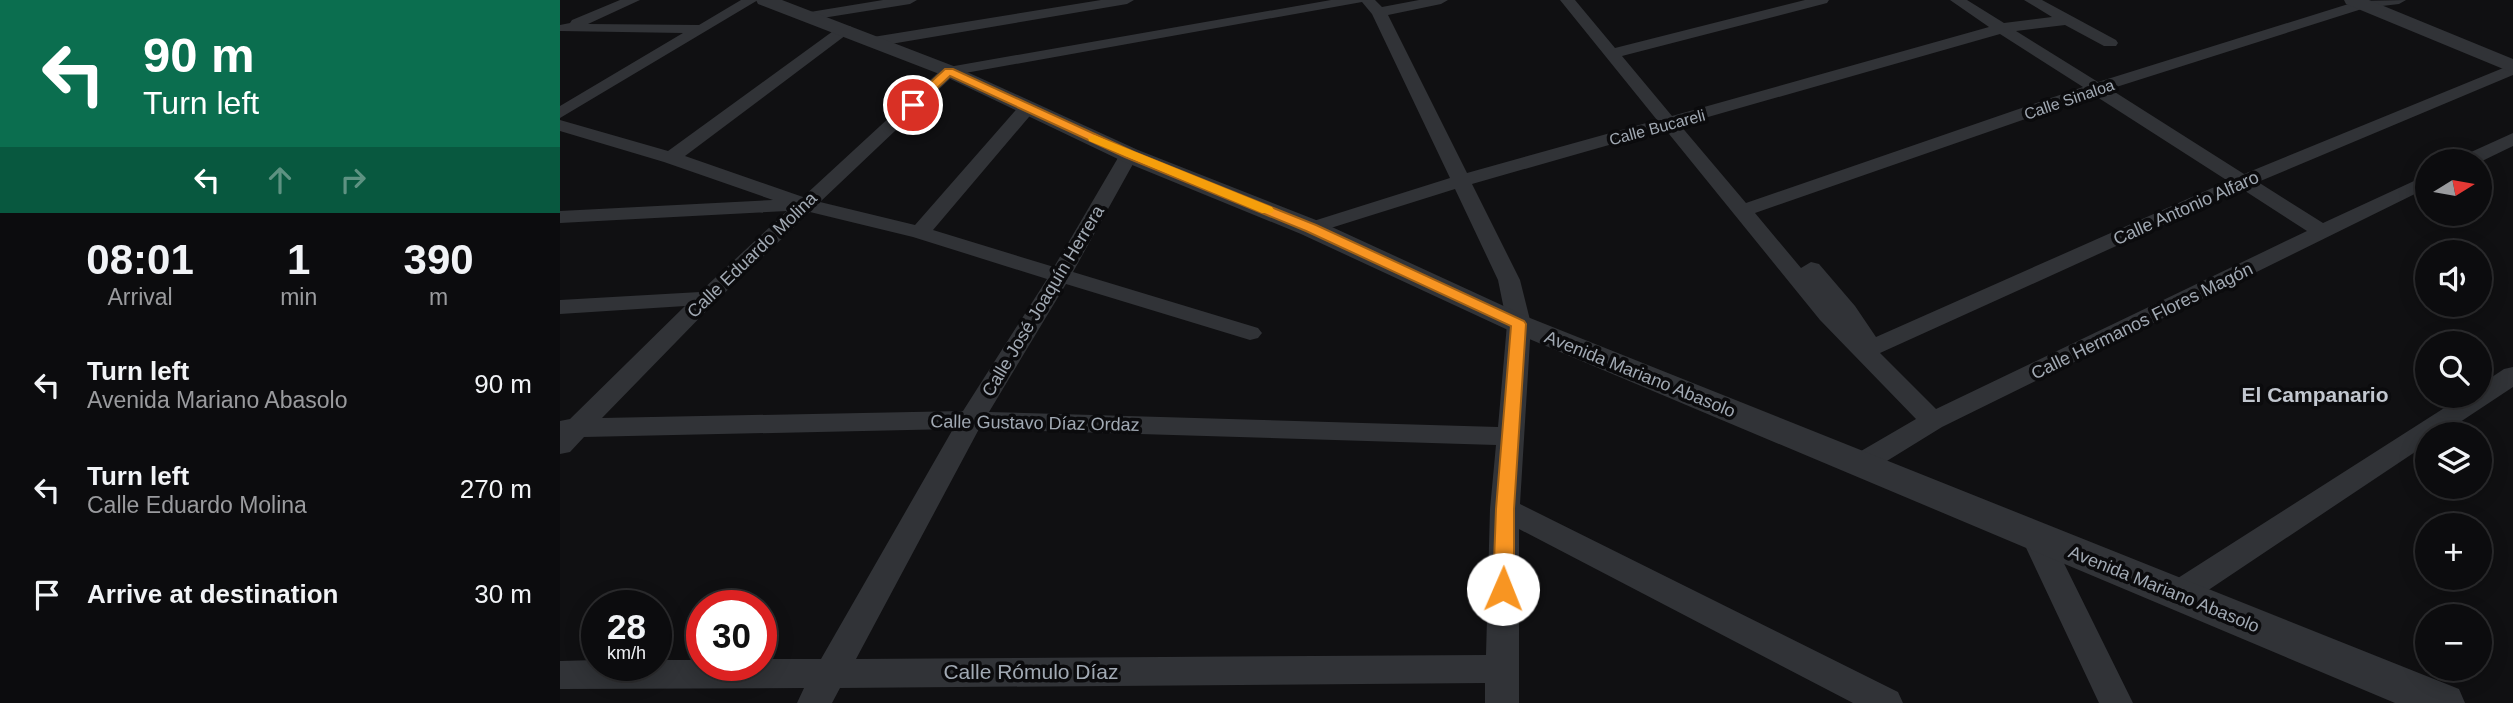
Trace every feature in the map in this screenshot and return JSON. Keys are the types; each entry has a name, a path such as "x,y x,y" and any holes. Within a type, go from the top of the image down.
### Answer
{"street":[{"path":"563,29 633,0"},
{"path":"560,114 751,0"},
{"name":"Avenida Mariano Abasolo","path":"765,0 949,71 1129,155 1311,228 1519,324 2442,703"},
{"path":"810,16 910,0"},
{"path":"873,42 1127,0"},
{"path":"949,71 1356,0"},
{"path":"1441,0 1373,6 1509,280 1519,324 1505,509 1502,703"},
{"path":"1567,0 1617,52 1750,209 1828,315 1868,350 1933,421"},
{"path":"1581,0 1617,52"},
{"path":"1617,52 1822,0"},
{"path":"1957,0 2324,233"},
{"path":"2031,0 2110,43"},
{"name":"Calle Sinaloa","path":"1750,209 2096,88 2358,2 2399,0"},
{"path":"2358,2 2513,68"},
{"name":"Calle Bucareli","path":"1311,228 1462,181 2003,28 2068,20"},
{"path":"563,29 699,29"},
{"path":"671,158 845,29"},
{"name":"Calle Antonio Alfaro","path":"1868,350 2242,182 2513,68"},
{"name":"Calle Eduardo Molina","path":"565,434 804,204 949,71"},
{"path":"920,233 1028,107"},
{"path":"560,125 671,158 804,204 920,233 1250,333"},
{"path":"2492,149 2513,139"},
{"name":"Calle José Joaquín Herrera","path":"814,703 971,420 1061,274 1129,155"},
{"name":"Calle Hermanos Flores Magón","path":"1859,465 1933,421 2415,187"},
{"path":"560,217 804,204"},
{"path":"560,307 706,298"},
{"path":"2178,594 2513,375"},
{"name":"Calle Gustavo Díaz Ordaz","path":"565,434 971,420 1511,436"},
{"path":"1505,509 1886,703"},
{"path":"2036,537 2116,703"},
{"name":"Calle Rómulo Díaz","path":"560,675 1502,668"}],"slow traffic":[{"path":"1094,138 1129,155 1267,210"}],"district":[{"name":"El Campanario","path":"2315,395"}],"route":[{"path":"913,105 949,71 1129,155 1311,228 1519,324 1505,509 1503,589"}]}
